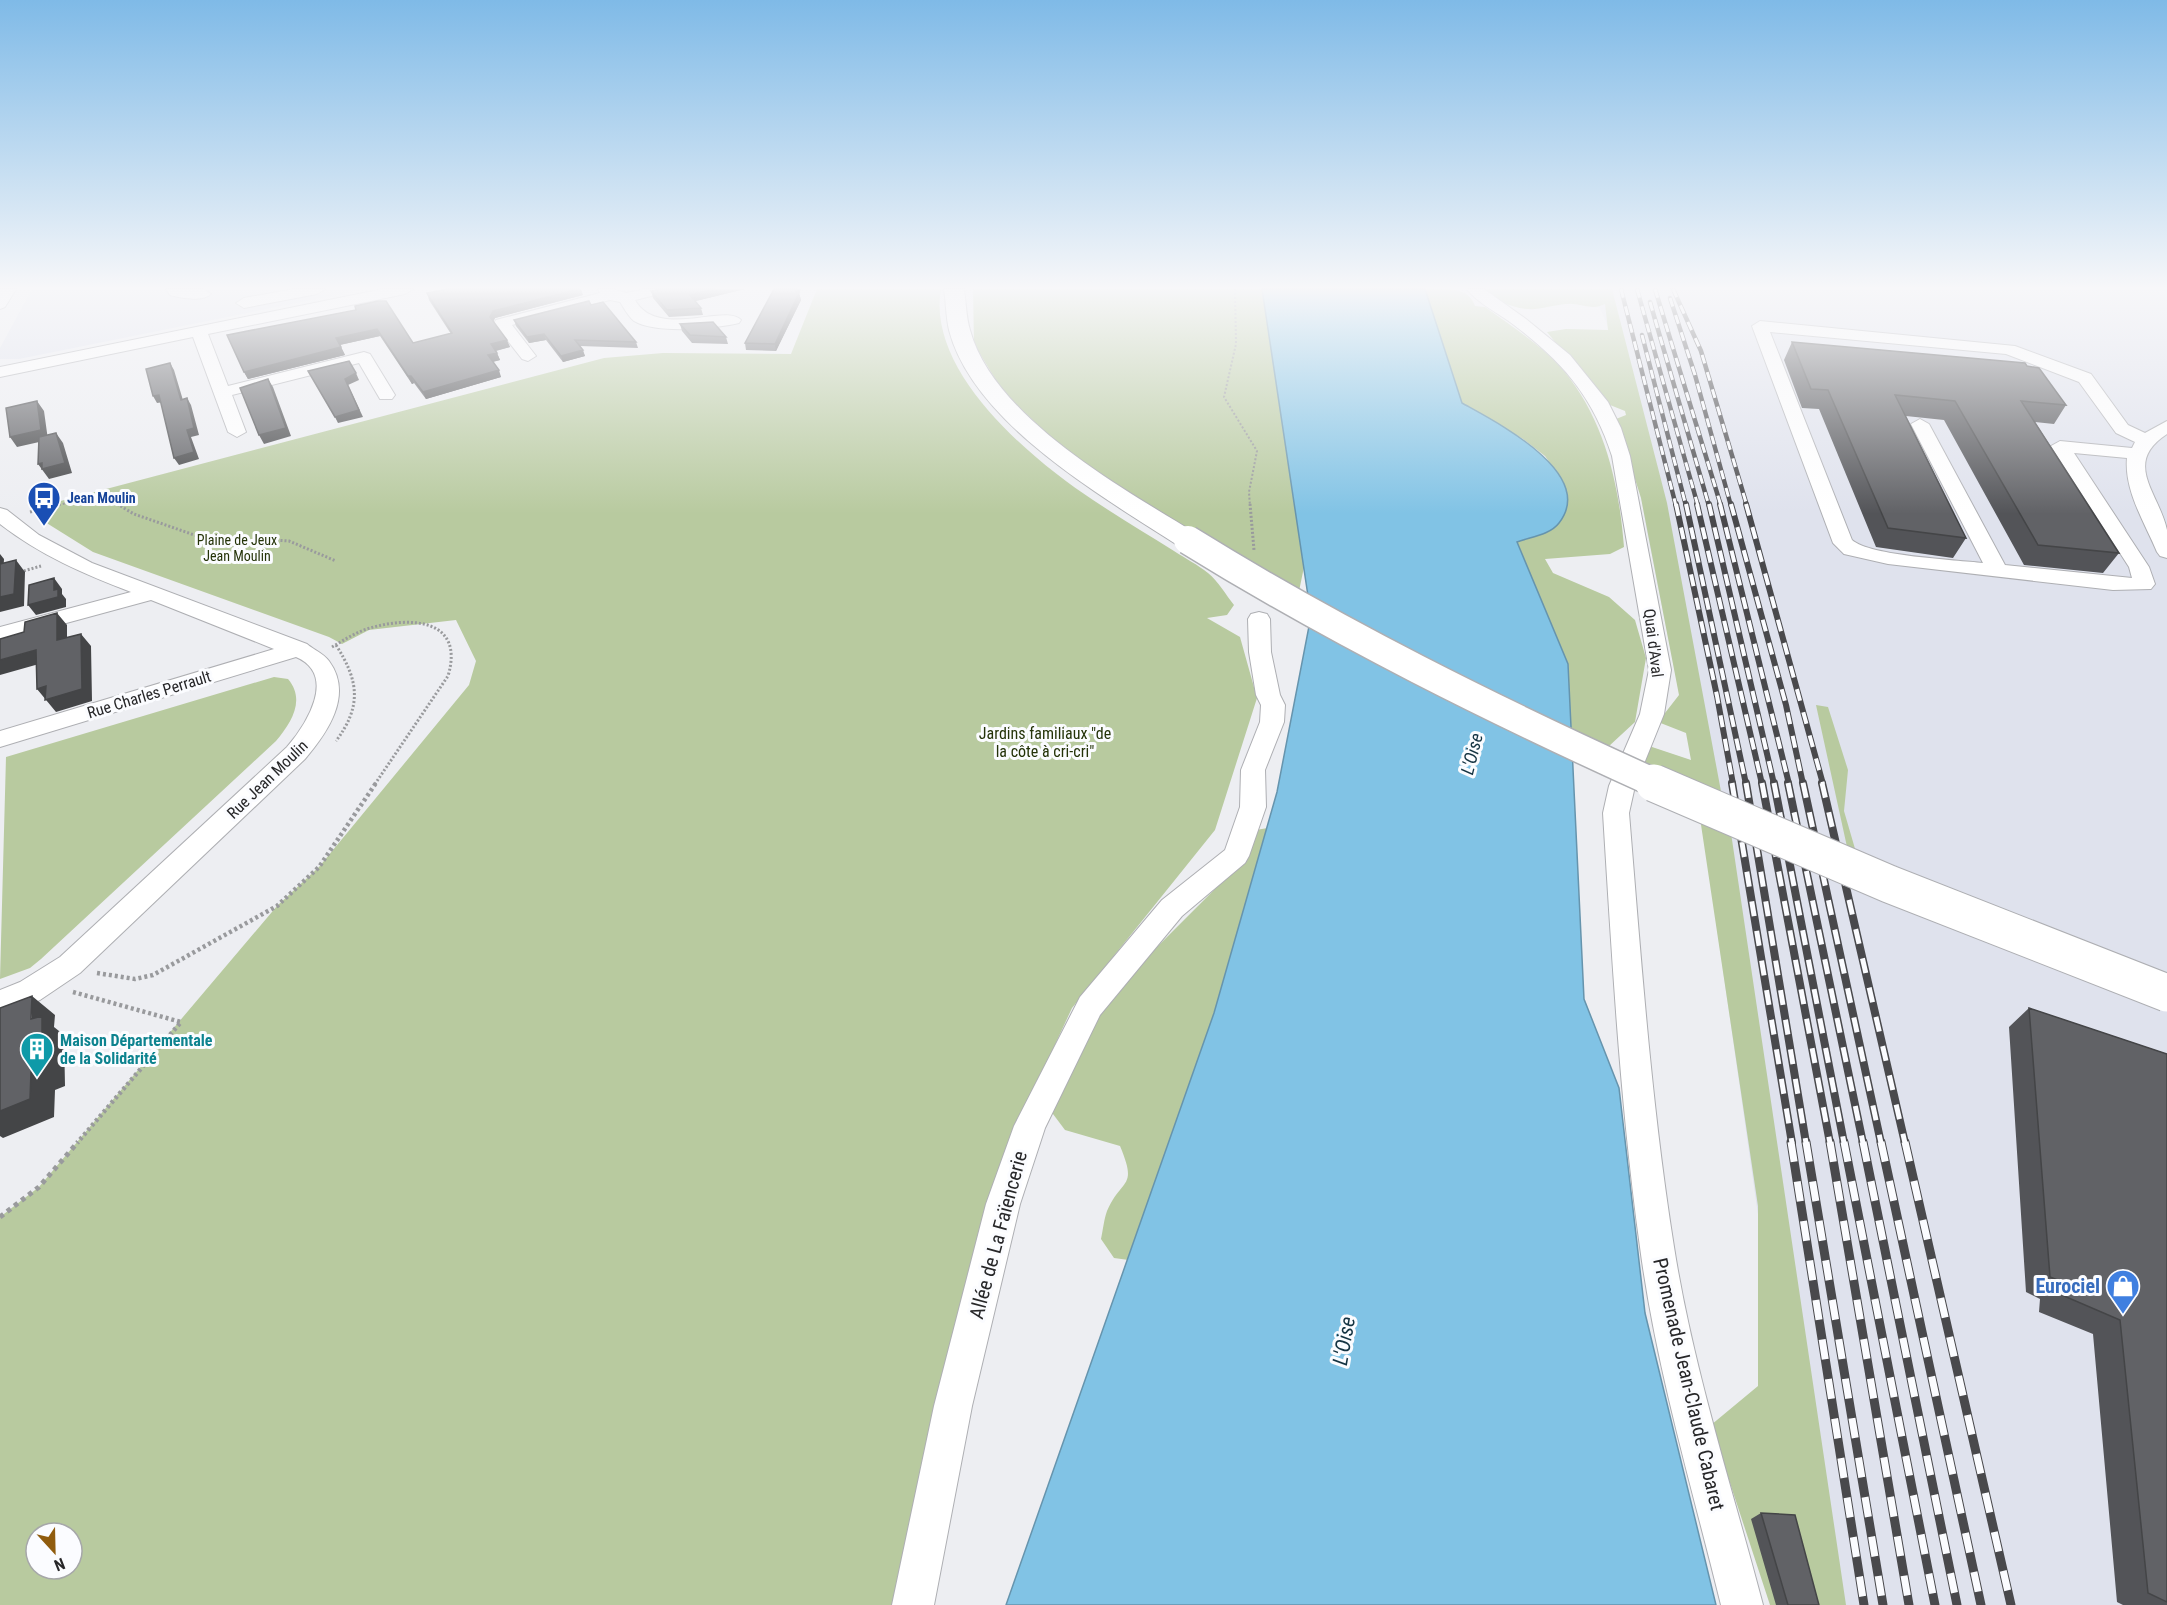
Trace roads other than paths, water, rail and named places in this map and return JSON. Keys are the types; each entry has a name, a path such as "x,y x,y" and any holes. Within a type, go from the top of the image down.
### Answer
{"main road":[{"path":"975,364 983,378 1005,405 1077,467 1188,540 1280,596 1356,638 1597,757 1833,861 2167,993"}],"street":[{"path":"0,372 39,364"},
{"path":"211,364 237,432"},
{"path":"221,393 337,364"},
{"path":"368,364 386,395"},
{"name":"Quai d'Aval","path":"1571,364 1599,400 1615,435 1621,456 1660,670 1653,714 1622,786 1616,813 1638,1090"},
{"path":"1774,364 1843,543 1851,550 1888,558 2114,584 2144,584 2139,567 2060,446 2151,439"},
{"path":"2048,364 2085,378 2122,429 2151,439"},
{"path":"1920,424 1998,571"},
{"path":"2151,439 2136,476 2167,552"},
{"path":"2,516 32,539 68,559 306,653"},
{"path":"0,634 154,593"},
{"name":"Allée de La Faïencerie","path":"913,1605 953,1406 1003,1204 1026,1135 1066,1050 1090,1006 1172,908 1236,856 1253,807 1252,770 1272,722 1273,705 1268,695 1260,652 1259,619"},
{"name":"Rue Charles Perrault","path":"0,739 306,653"},
{"name":"Rue Jean Moulin","path":"0,1003 43,984 70,965 313,734 320,724 328,694 326,677 306,653"},
{"name":"Promenade Jean-Claude Cabaret","path":"1638,1090 1657,1248 1666,1301 1742,1605"}],"water":[{"name":"L'Oise","path":"1273,364 1449,364 1462,403 1496,422 1537,451 1554,468 1565,486 1567,504 1559,523 1545,533 1517,542 1568,664 1584,999 1619,1088 1645,1313 1716,1605 1006,1605 1214,1013 1277,792 1311,616"}],"railway":[{"path":"1640,364 1676,506"},
{"path":"1649,364 1686,506"},
{"path":"1658,364 1698,506"},
{"path":"1668,364 1709,506"},
{"path":"1678,364 1721,506"},
{"path":"1691,364 1731,506"},
{"path":"1705,364 1747,506"},
{"path":"1676,504 1717,696 1733,784"},
{"path":"1686,504 1746,784"},
{"path":"1697,504 1762,784"},
{"path":"1709,504 1774,784"},
{"path":"1720,504 1789,784"},
{"path":"1731,504 1786,705 1803,784"},
{"path":"1746,504 1823,784"},
{"path":"1732,783 1792,1143"},
{"path":"1746,783 1806,1143"},
{"path":"1762,783 1830,1143"},
{"path":"1774,783 1844,1143"},
{"path":"1788,783 1863,1143"},
{"path":"1803,783 1881,1143"},
{"path":"1822,783 1905,1143"},
{"path":"1791,1142 1864,1605"},
{"path":"1806,1142 1883,1605"},
{"path":"1830,1142 1909,1605"},
{"path":"1844,1142 1935,1605"},
{"path":"1863,1142 1957,1605"},
{"path":"1881,1142 1981,1605"},
{"path":"1905,1142 2011,1605"}],"place":[{"name":"Jean Moulin","path":"44,527"},
{"name":"Maison Départementale de la Solidarité","path":"37,1078"},
{"name":"Eurociel","path":"2123,1315"}],"park label":[{"name":"Plaine de Jeux Jean Moulin","path":"237,548"},
{"name":"Jardins familiaux \"de la côte à cri-cri\"","path":"1045,742"}]}
